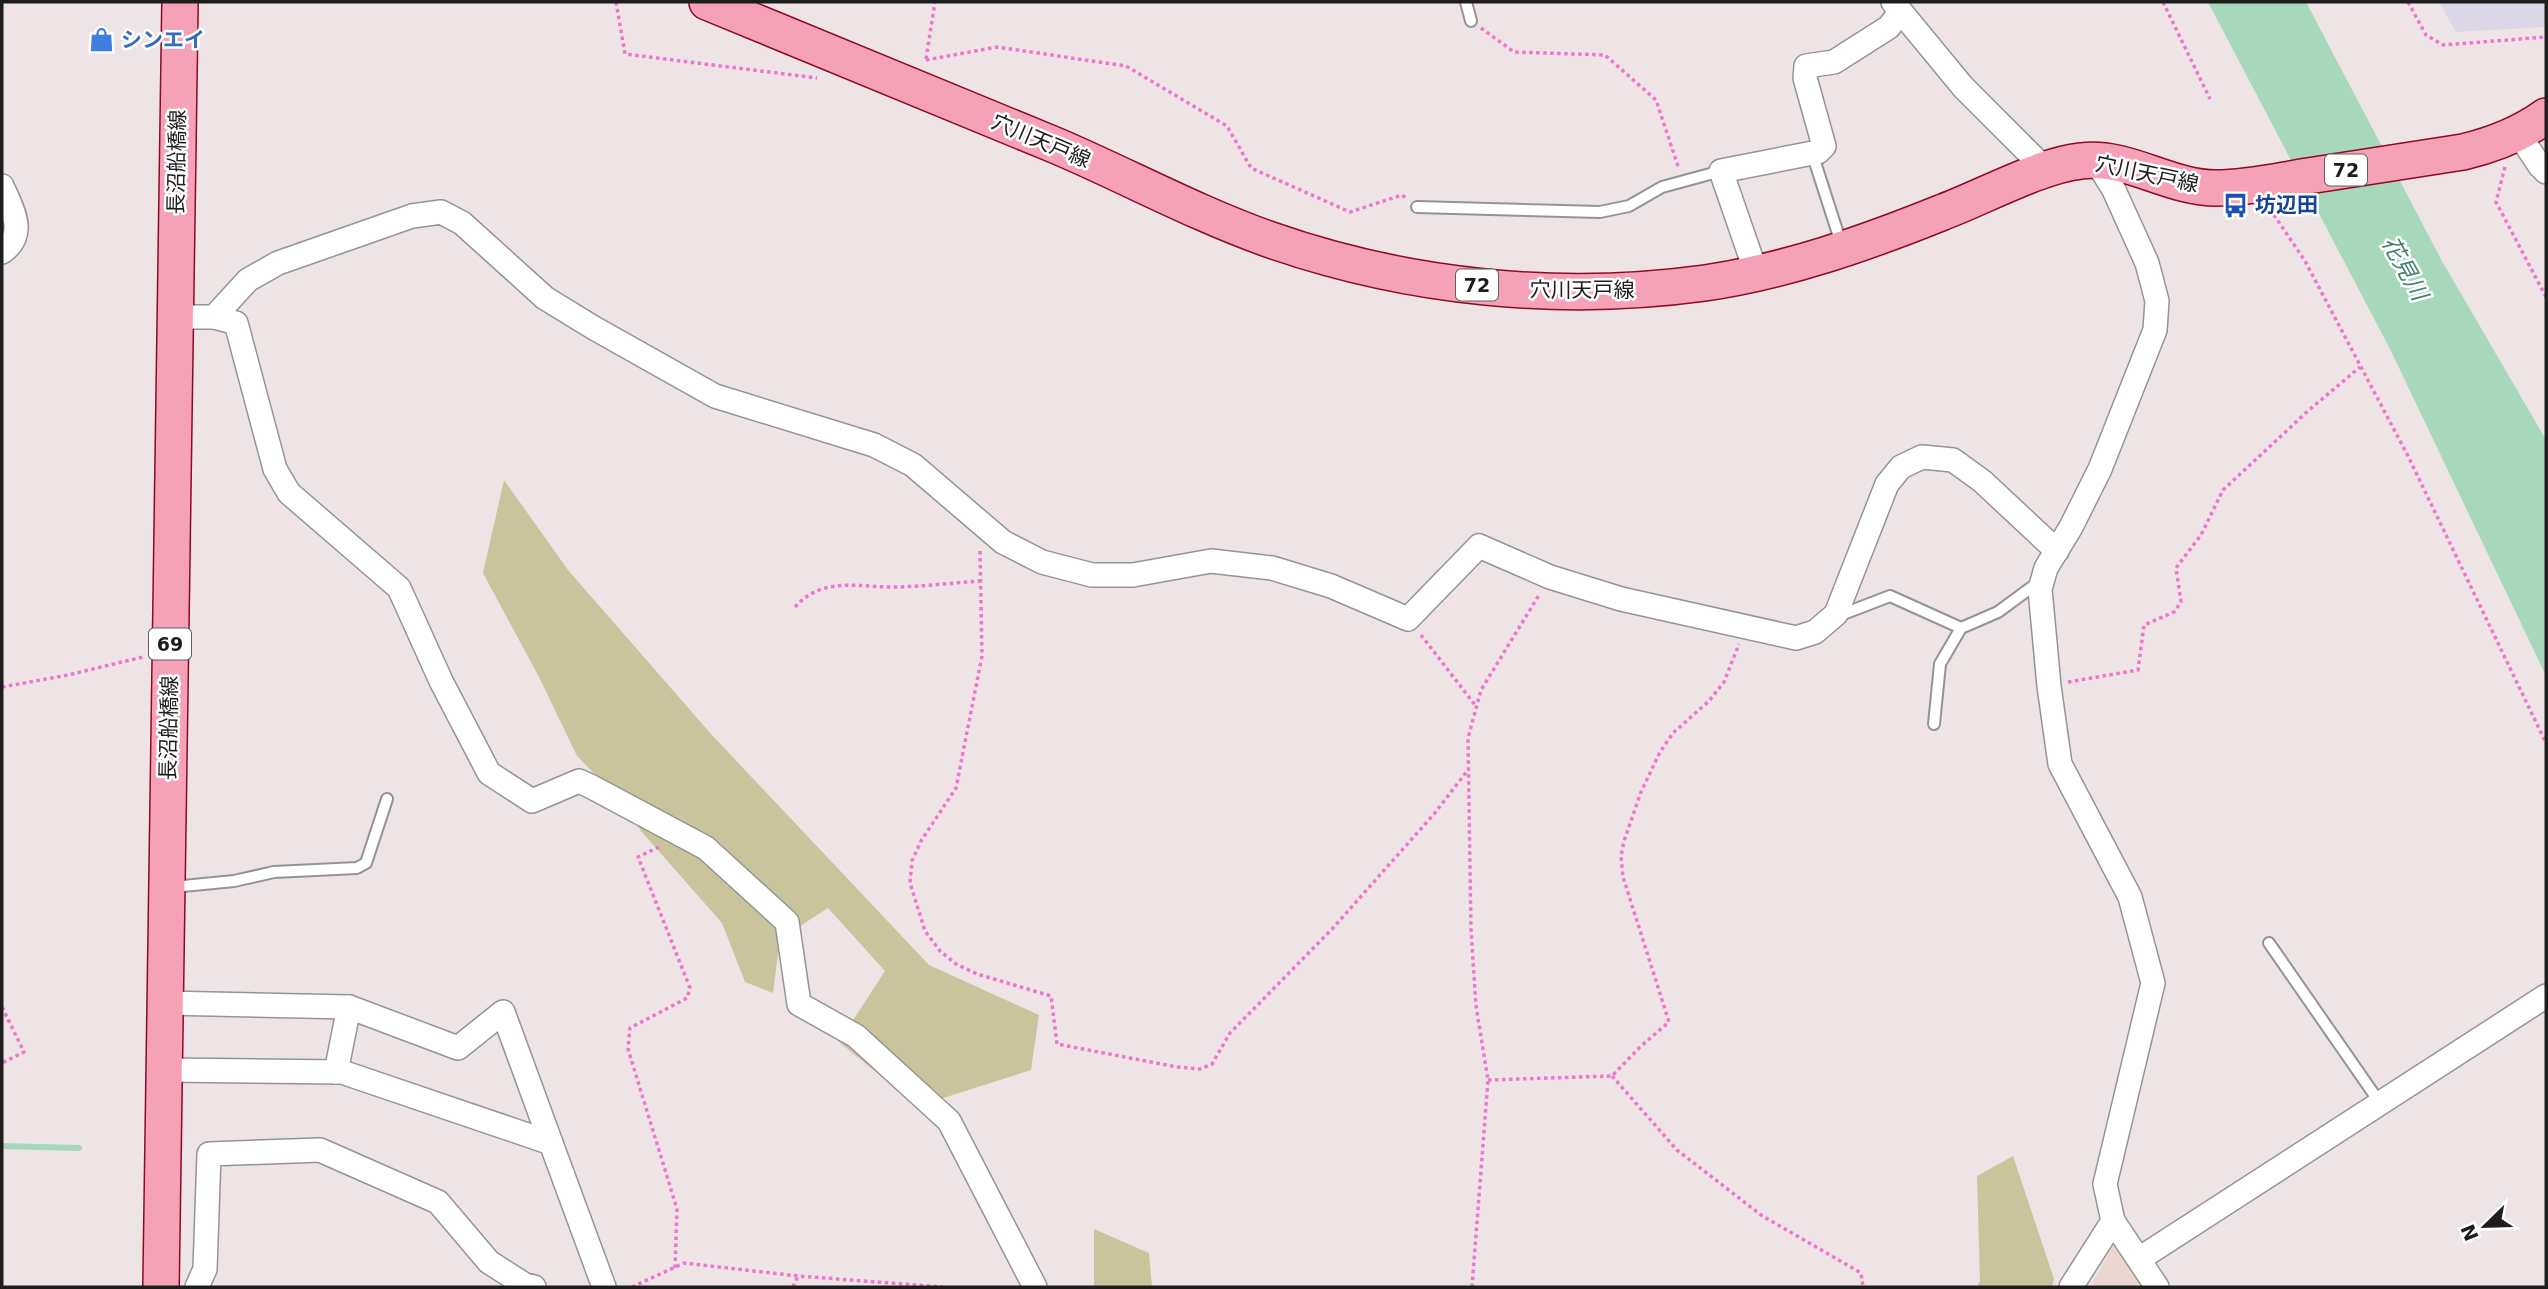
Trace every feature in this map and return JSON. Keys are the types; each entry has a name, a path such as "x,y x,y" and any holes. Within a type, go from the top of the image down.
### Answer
{"main road":[{"name":"長沼船橋線","path":"161,1287 180,2"},
{"name":"穴川天戸線","path":"706,2 924,75 1060,148 1231,225 1326,258 1449,282 1505,289 1630,291 1757,275 1843,249 1944,212 2046,170 2075,162 2095,160 2117,163 2189,185 2269,190"},
{"name":"72","path":"2269,190 2489,146 2523,136"}],"street":[{"path":"1757,275 1721,171 1818,152 1824,146 1805,78 1806,66 1833,62 1889,27 1896,7"},
{"path":"1896,7 1963,87 2046,170"},
{"path":"2523,136 2546,172"},
{"path":"2095,160 2113,188 2147,262 2157,301 2155,330 2100,469 2071,527 2046,568 2040,589 2060,764 2130,897 2153,983 2105,1184 2113,1221 2157,1287"},
{"path":"2,186 18,227 15,239 2,252"},
{"path":"214,317 248,280 278,263 412,216 441,212 462,223 545,298 594,328 715,396 874,445 913,465 1003,542 1042,562 1092,575 1133,575 1212,562 1272,568 1331,586 1408,619 1479,546 1550,577 1621,599 1796,638 1815,632 1836,614 1887,484 1901,467 1922,457 1954,460 1982,481 2057,551"},
{"path":"174,317 214,317 236,323 275,469 289,493 399,588 489,773 532,801 579,781 706,848 787,922 799,1004 856,1036 949,1121 1035,1287"},
{"path":"2139,1259 2546,996"},
{"path":"165,1003 349,1007 458,1048 503,1012 604,1287"},
{"path":"336,1072 349,1007"},
{"path":"164,1070 342,1072 551,1143"},
{"path":"197,1287 205,1269 209,1154 320,1150 438,1202 489,1262 525,1285 534,1287"},
{"path":"2071,1287 2113,1221"}],"lane":[{"path":"1466,2 1471,21"},
{"path":"1812,153 1843,249"},
{"path":"1417,207 1600,212 1629,206 1662,187 1721,171"},
{"path":"1934,724 1940,664 1961,628 1998,612 2042,580"},
{"path":"1828,620 1891,596 1961,628"},
{"path":"166,888 234,881 274,872 357,868 366,863 387,799"},
{"path":"2269,943 2380,1103"}],"path":[{"path":"616,2 625,54 826,79"},
{"path":"935,2 924,75 998,47 1126,66 1227,126 1251,168 1349,212 1402,195 1417,207"},
{"path":"2163,2 2210,99"},
{"path":"2408,2 2426,35 2443,45 2546,37"},
{"path":"1471,21 1514,52 1605,55 1656,100 1683,181"},
{"path":"2523,136 2505,170 2496,202 2546,297"},
{"path":"2269,190 2408,456 2546,743"},
{"path":"2049,686 2138,670 2144,625 2174,612 2182,602 2176,568 2202,535 2223,490 2361,366"},
{"path":"978,521 982,656 956,788 921,841 912,861 910,883 925,931 940,951 956,964 977,974 1051,996 1057,1044 1177,1067 1200,1069 1212,1064 1230,1033 1333,928 1434,814 1468,770"},
{"path":"1472,1287 1488,1080 1476,1006 1471,930 1468,737 1475,705 1492,668 1550,577"},
{"path":"795,607 804,597 822,589 852,583 864,587 887,587 980,581"},
{"path":"1408,619 1475,705"},
{"path":"1488,1080 1612,1076 1669,1022 1623,877 1620,856 1640,792 1660,752 1672,733 1709,701 1724,682 1748,626"},
{"path":"2,687 170,652"},
{"path":"675,1268 677,1209 628,1049 630,1028 687,998 690,988 638,857 683,835"},
{"path":"2,1007 24,1052 2,1063"},
{"path":"1612,1076 1677,1150 1761,1215 1861,1273 1863,1287"},
{"path":"632,1287 684,1263 798,1276 943,1287"},
{"path":"793,1287 798,1276"}],"shaded area":[{"path":"2439,2 2546,2 2546,27 2456,32"},
{"path":"504,480 568,570 711,734 929,965 1039,1015 1031,1070 918,1106 839,1042 885,971 828,908 780,939 773,993 745,982 722,923 641,831 609,789 577,756 539,677 483,573"},
{"path":"2013,1156 2054,1279 2052,1287 1977,1287 1980,1281 1977,1176"},
{"path":"1094,1229 1149,1253 1152,1287 1094,1287"},
{"path":"2116,1241 2144,1287 2098,1287 2092,1283"}],"water":[{"name":"花見川","path":"2208,2 2306,2 2442,261 2546,440 2546,676 2391,351"}],"waterway":[{"path":"2,1146 79,1148"}],"place":[{"name":"シンエイ","path":"101,40"},
{"name":"坊辺田","path":"2235,205"}]}
